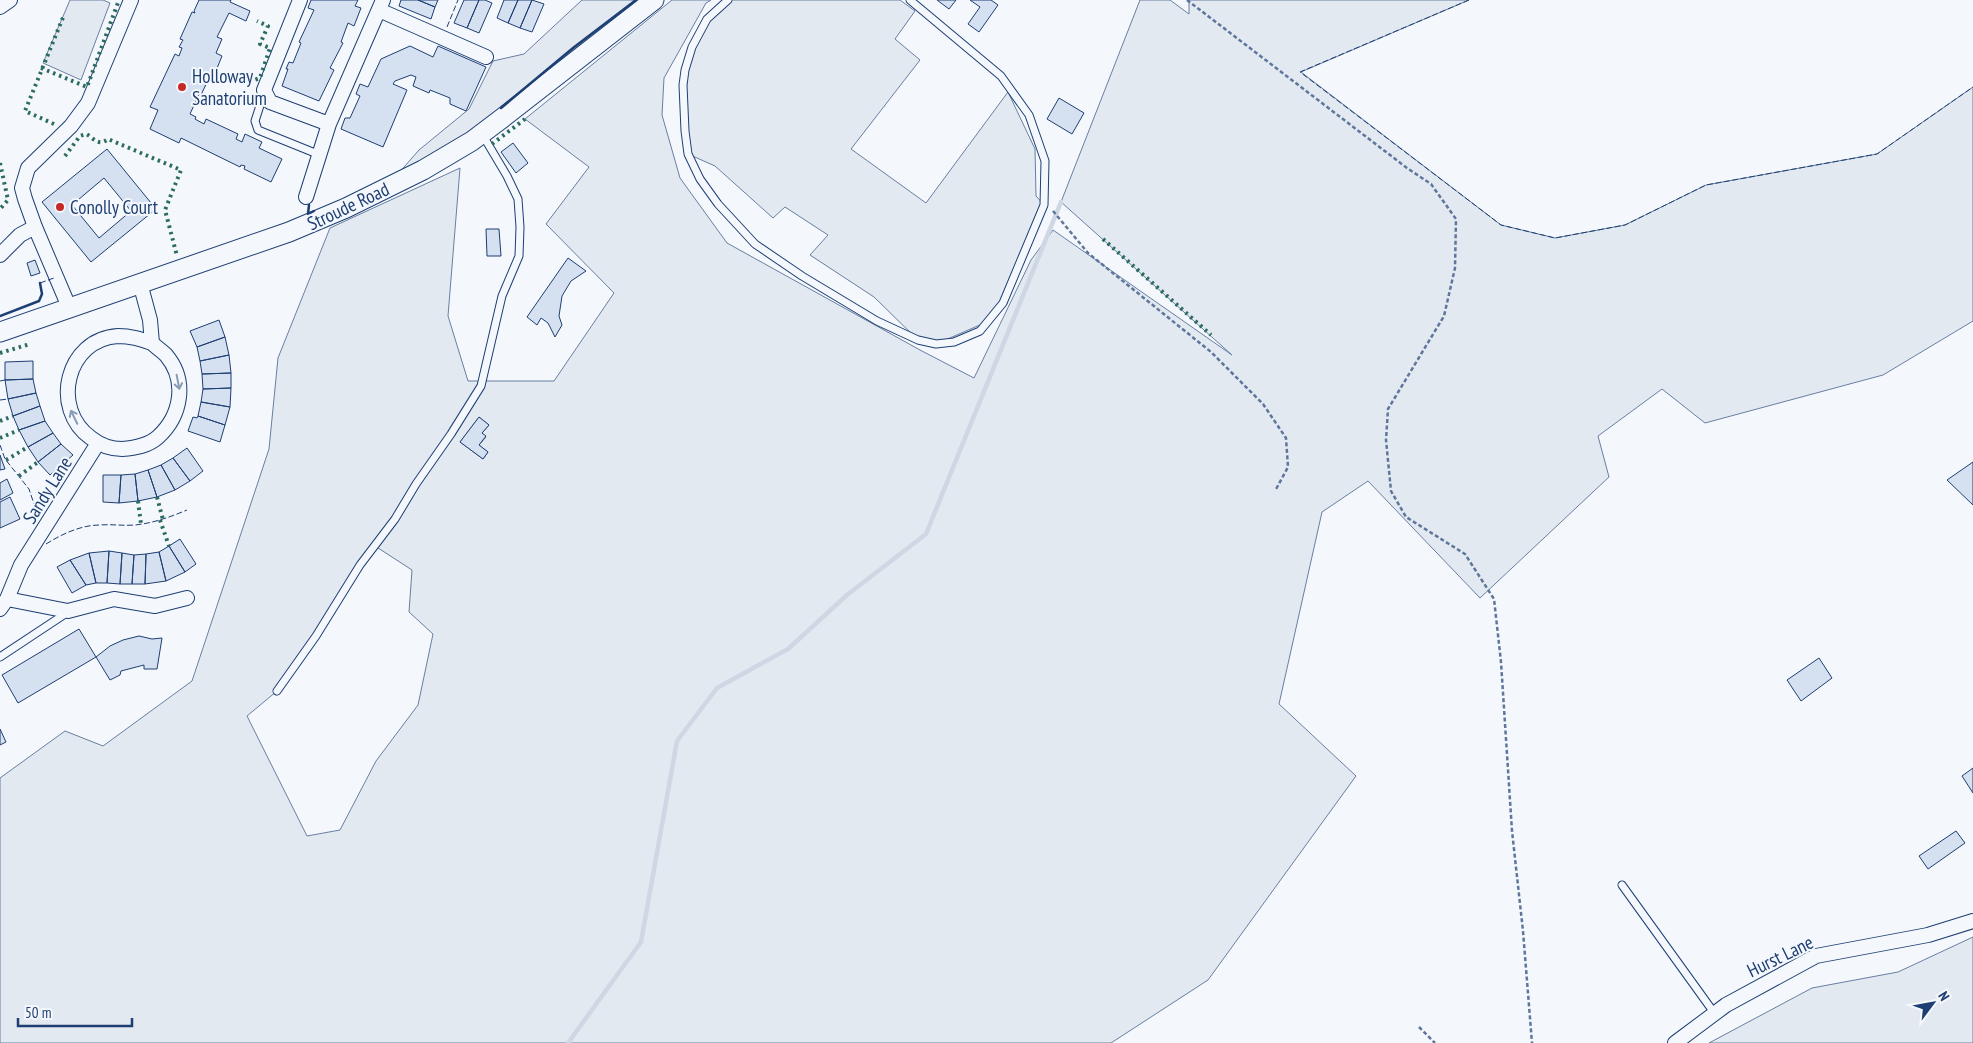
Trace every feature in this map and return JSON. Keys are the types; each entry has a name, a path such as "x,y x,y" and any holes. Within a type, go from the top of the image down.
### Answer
{"street":[{"path":"0,7 10,0"},
{"path":"70,307 35,227 22,191 28,168 71,126 88,103 132,0"},
{"path":"300,0 264,90 270,102 329,124"},
{"name":"Stroude Road","path":"0,332 289,232 346,208 423,170 481,134 654,0"},
{"path":"306,197 329,124 381,5 486,57"},
{"path":"0,255 20,235 35,227"},
{"path":"140,282 150,320 152,343"},
{"path":"117,336 135,337 152,343 166,356 176,372 180,391 177,411 168,428 154,441 136,448 116,449 98,443 83,433 73,418 67,401 67,383 73,366 84,351 99,341 117,336"},
{"name":"Sandy Lane","path":"3,604 22,565 98,443"},
{"path":"3,604 68,611 114,599 154,606 187,598"},
{"name":"Hurst Lane","path":"1675,1043 1726,1005 1816,956 1928,935 1973,922"}],"lane":[{"path":"728,0 707,19 692,47 685,70 683,85 688,154 700,180 718,204 754,244 802,276 877,321 918,340 936,344 954,342 980,331 1003,303 1044,205 1045,161 1029,115 1001,76 910,0"},
{"path":"264,90 255,121 258,130 320,155"},
{"path":"277,691 316,636 360,565 395,519 481,386 502,296 519,256 520,226 518,199 507,176 481,134"},
{"path":"0,657 68,611"},
{"path":"1622,885 1715,1014"}],"path":[{"path":"1187,0 1407,168 1431,184 1456,219 1455,268 1444,316 1388,409 1386,440 1388,470 1391,491 1406,518 1465,554 1494,599 1501,662 1512,831 1524,940 1532,1043"},
{"path":"1052,210 1088,253 1212,352 1263,404 1286,438 1288,467 1275,491"},
{"path":"1419,1027 1435,1043"}],"shaded area":[{"path":"70,0 103,0 110,3 81,80 43,63"},
{"path":"582,0 636,0 573,48 475,130 397,175 419,150 469,109 493,61 524,54"},
{"path":"672,0 711,0 706,3 664,78 662,115 680,178 727,243 974,378 1031,260 1053,230 1232,355 1061,202 1140,0 1170,0 1189,14 1189,0 1469,0 1301,72 1501,225 1555,238 1625,225 1706,185 1877,154 1973,87 1973,321 1883,375 1705,423 1662,389 1598,436 1609,477 1480,598 1368,481 1322,512 1279,704 1356,776 1208,980 1111,1043 0,1043 0,778 65,731 103,746 192,681 269,449 278,358 330,228 460,168 448,316 468,381 554,381 614,293 546,224 589,167 525,119","holes":["479,417 489,425 482,433 486,437 479,445 488,452 483,459 460,442","375,546 412,570 409,612 433,634 418,705 376,761 340,830 307,836 247,716 277,691"]},
{"path":"728,0 900,0 915,11 895,39 920,60 851,149 926,203 1008,92 1035,149 1036,196 1044,205 1003,303 989,321 936,344 918,340 874,297 810,255 828,235 785,207 773,218 715,166 688,154 686,90 692,52 700,34 712,17"},
{"path":"1973,937 1973,1043 1709,1043 1812,988 1898,972"}],"building":[{"name":"Holloway Sanatorium","path":"199,0 231,0 230,2 250,11 246,21 229,13 217,37 222,39 216,53 222,56 213,78 208,75 206,79 208,80 190,114 204,124 206,119 238,134 236,139 242,142 245,134 262,142 259,148 282,159 271,182 244,169 245,166 241,165 240,167 181,138 179,143 150,129 158,110 150,107 175,54 179,56 182,48 179,47 183,40 180,39 192,12 195,13 194,11"},
{"path":"311,0 358,0 355,6 361,8 354,26 348,23 341,42 343,43 330,68 334,70 319,101 282,86 288,69 286,69 289,62 293,63 301,43 299,42 314,10 308,8"},
{"path":"401,0 418,0 435,7 431,19 399,6"},
{"path":"418,0 438,0 435,7"},
{"path":"464,0 479,0 467,28 454,23"},
{"path":"479,0 492,3 479,33 467,28"},
{"path":"504,0 518,0 508,23 497,18"},
{"path":"518,0 532,0 520,28 508,23"},
{"path":"532,0 544,4 532,32 520,28"},
{"path":"937,0 956,0 949,9"},
{"path":"970,0 991,0 998,5 979,32 968,24 980,7"},
{"path":"410,46 433,57 438,46 486,67 466,111 450,104 450,98 430,90 429,93 413,86 416,77 411,75 395,81 393,84 407,90 383,147 341,129 345,118 350,118 360,96 356,94 360,84 368,87 381,59"},
{"path":"1059,98 1084,113 1072,134 1047,119"},
{"path":"513,143 528,163 516,173 501,152"},
{"name":"Conolly Court","path":"107,149 156,209 91,262 42,202","holes":["104,178 131,211 99,238 72,205"]},
{"path":"486,229 499,229 501,256 487,256"},
{"path":"568,258 586,271 571,281 562,296 559,316 562,325 555,337 548,323 541,318 537,325 527,317"},
{"path":"35,260 40,273 31,276 27,263"},
{"path":"219,320 225,337 197,347 190,331"},
{"path":"225,337 229,355 200,361 197,347"},
{"path":"229,355 231,373 202,374 200,361"},
{"path":"33,361 33,379 5,380 5,362"},
{"path":"231,373 231,388 203,389 202,374"},
{"path":"33,379 36,393 8,399 5,380"},
{"path":"231,388 230,407 201,402 203,389"},
{"path":"36,393 40,406 13,416 8,399"},
{"path":"201,402 230,407 225,425 198,416"},
{"path":"40,406 45,421 19,430 13,416"},
{"path":"198,416 225,425 220,442 188,431 193,417 197,418"},
{"path":"479,417 489,425 482,433 486,436 479,445 488,452 483,459 460,442"},
{"path":"45,421 53,433 28,447 19,430"},
{"path":"53,433 61,444 38,462 28,447"},
{"path":"61,444 73,455 50,475 38,462"},
{"path":"187,448 203,471 190,481 173,458"},
{"path":"0,455 5,469 0,470"},
{"path":"173,458 190,481 175,490 161,465"},
{"path":"1973,462 1973,505 1947,480"},
{"path":"161,465 175,490 157,497 148,470"},
{"path":"148,470 157,497 138,501 135,474"},
{"path":"135,474 138,501 119,503 121,475"},
{"path":"103,475 121,475 119,503 103,502"},
{"path":"7,479 13,493 0,500 0,483"},
{"path":"10,497 20,519 0,528 0,502"},
{"path":"180,539 196,564 185,572 169,546"},
{"path":"169,546 185,572 166,581 159,552"},
{"path":"109,551 107,583 96,583 89,553"},
{"path":"109,551 122,553 120,584 107,583"},
{"path":"159,552 166,581 145,584 146,554"},
{"path":"89,553 96,583 86,585 70,560"},
{"path":"122,553 134,555 132,584 120,584"},
{"path":"146,554 145,584 132,584 134,555"},
{"path":"70,560 86,585 72,593 57,567"},
{"path":"79,629 96,657 18,703 2,675"},
{"path":"139,636 152,639 162,638 157,669 144,669 144,665 121,671 120,675 110,680 96,657 110,646"},
{"path":"1819,658 1832,678 1801,701 1787,680"},
{"path":"0,729 6,742 0,745"},
{"path":"1973,768 1973,793 1962,776"},
{"path":"1956,831 1965,843 1928,869 1919,856"}],"waterway":[{"path":"568,1043 641,942 677,741 717,688 788,649 847,595 926,534 1061,202"}],"hedge":[{"path":"41,68 87,87 119,0"},
{"path":"54,124 25,111 64,15"},
{"path":"251,76 254,80 260,78 270,48 260,44 268,26 257,21"},
{"path":"492,144 525,119"},
{"path":"65,156 80,136 86,134 99,142 108,139 181,170 165,210 177,256"},
{"path":"0,163 8,200 0,209"},
{"path":"1103,239 1211,335"},
{"path":"0,353 30,344"},
{"path":"0,421 13,416"},
{"path":"0,438 19,430"},
{"path":"6,460 28,447"},
{"path":"19,476 38,462"},
{"path":"157,497 163,520"},
{"path":"138,501 141,524"},
{"path":"160,520 169,546"}],"fence":[{"path":"447,27 458,0"},
{"path":"1469,0 1300,72 1501,225 1555,238 1625,225 1706,185 1877,154 1973,87"},
{"path":"40,283 54,278"},
{"path":"0,381 5,380"},
{"path":"0,400 8,399"},
{"path":"0,445 5,459 29,489 39,519"},
{"path":"46,544 79,528 93,525 142,524 187,510"}],"wall":[{"path":"501,108 573,48 636,0"},
{"path":"309,205 308,214 314,211"},
{"path":"0,316 39,301 42,294 40,283"}],"place":[{"name":"Holloway Sanatorium","path":"182,87"},
{"name":"Conolly Court","path":"60,207"}]}
